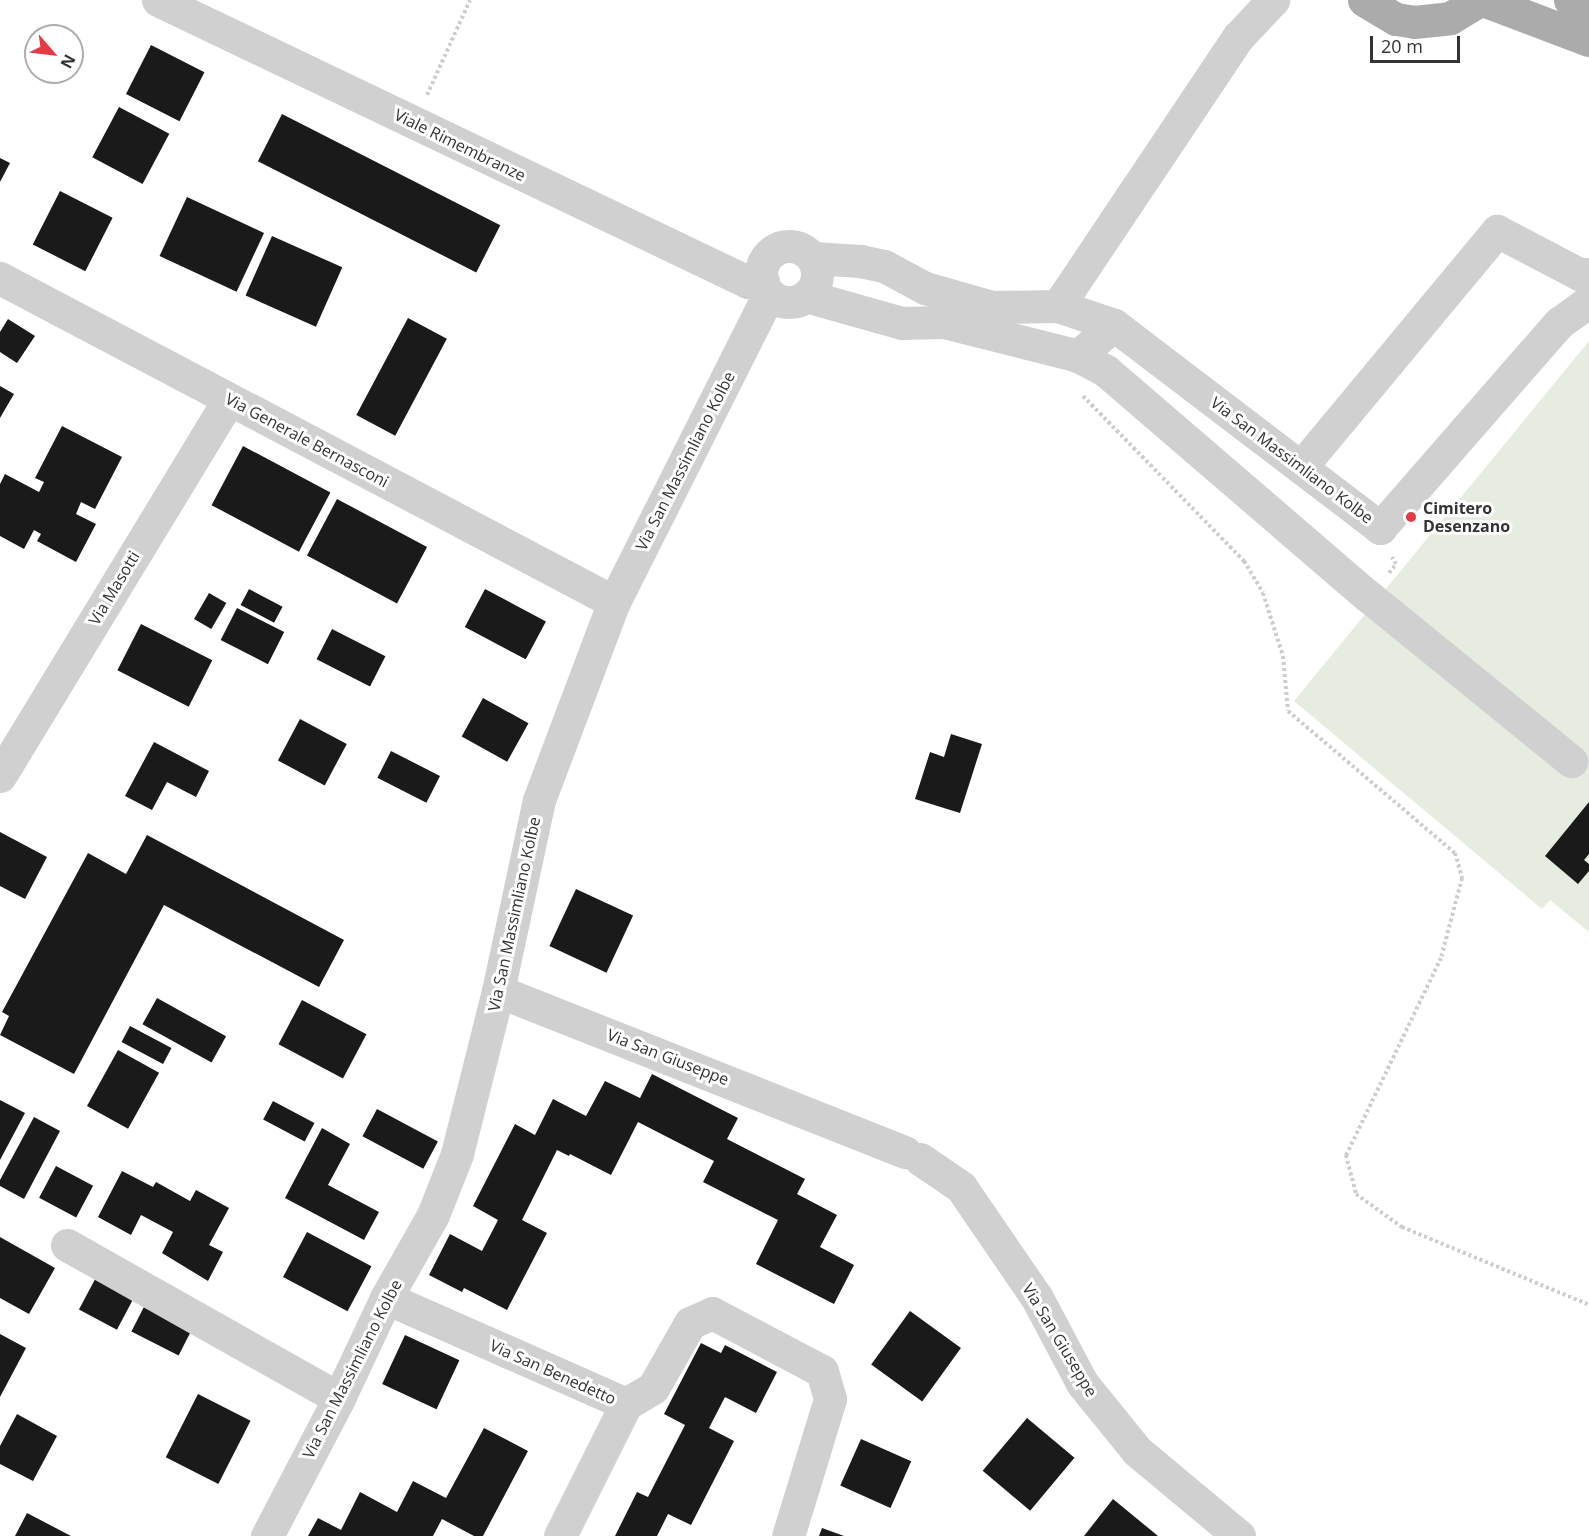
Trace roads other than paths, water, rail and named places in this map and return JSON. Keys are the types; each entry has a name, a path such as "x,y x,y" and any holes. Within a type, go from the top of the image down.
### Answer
{"main road":[{"path":"1364,0 1396,19 1414,22 1450,18 1481,0 1589,40"},
{"path":"1570,0 1589,18"}],"street":[{"name":"Viale Rimembranze","path":"158,0 748,282 766,288"},
{"path":"1058,306 1239,36 1273,0"},
{"path":"1301,467 1497,231 1579,274 1589,274"},
{"path":"798,247 813,258 818,276 815,285 806,296 794,302 785,302 766,288 762,268 765,260 779,248 798,247"},
{"name":"Via San Massimliano Kolbe","path":"813,258 884,266 925,288 992,307"},
{"name":"Via Generale Bernasconi","path":"0,278 614,602"},
{"name":"Via San Massimliano Kolbe","path":"267,1536 339,1398 386,1298 433,1215 457,1154 498,991 539,800 614,602 766,288"},
{"name":"Via San Massimliano Kolbe","path":"806,296 902,323 943,322 992,307 1058,306 1114,325 1380,528 1559,323 1589,301"},
{"path":"943,322 1078,356 1106,371 1368,596 1571,761"},
{"path":"1078,356 1114,325"},
{"name":"Via Masotti","path":"0,776 229,399"},
{"name":"Via San Giuseppe","path":"498,991 912,1155 961,1187 1037,1298 1082,1383 1137,1451 1239,1536"},
{"path":"67,1245 339,1398"},
{"name":"Via San Benedetto","path":"386,1298 626,1404 653,1388 690,1323 712,1313 822,1371 830,1399 788,1536"},
{"path":"560,1536 626,1404"}],"place":[{"name":"Cimitero Desenzano","path":"1411,517"}]}
